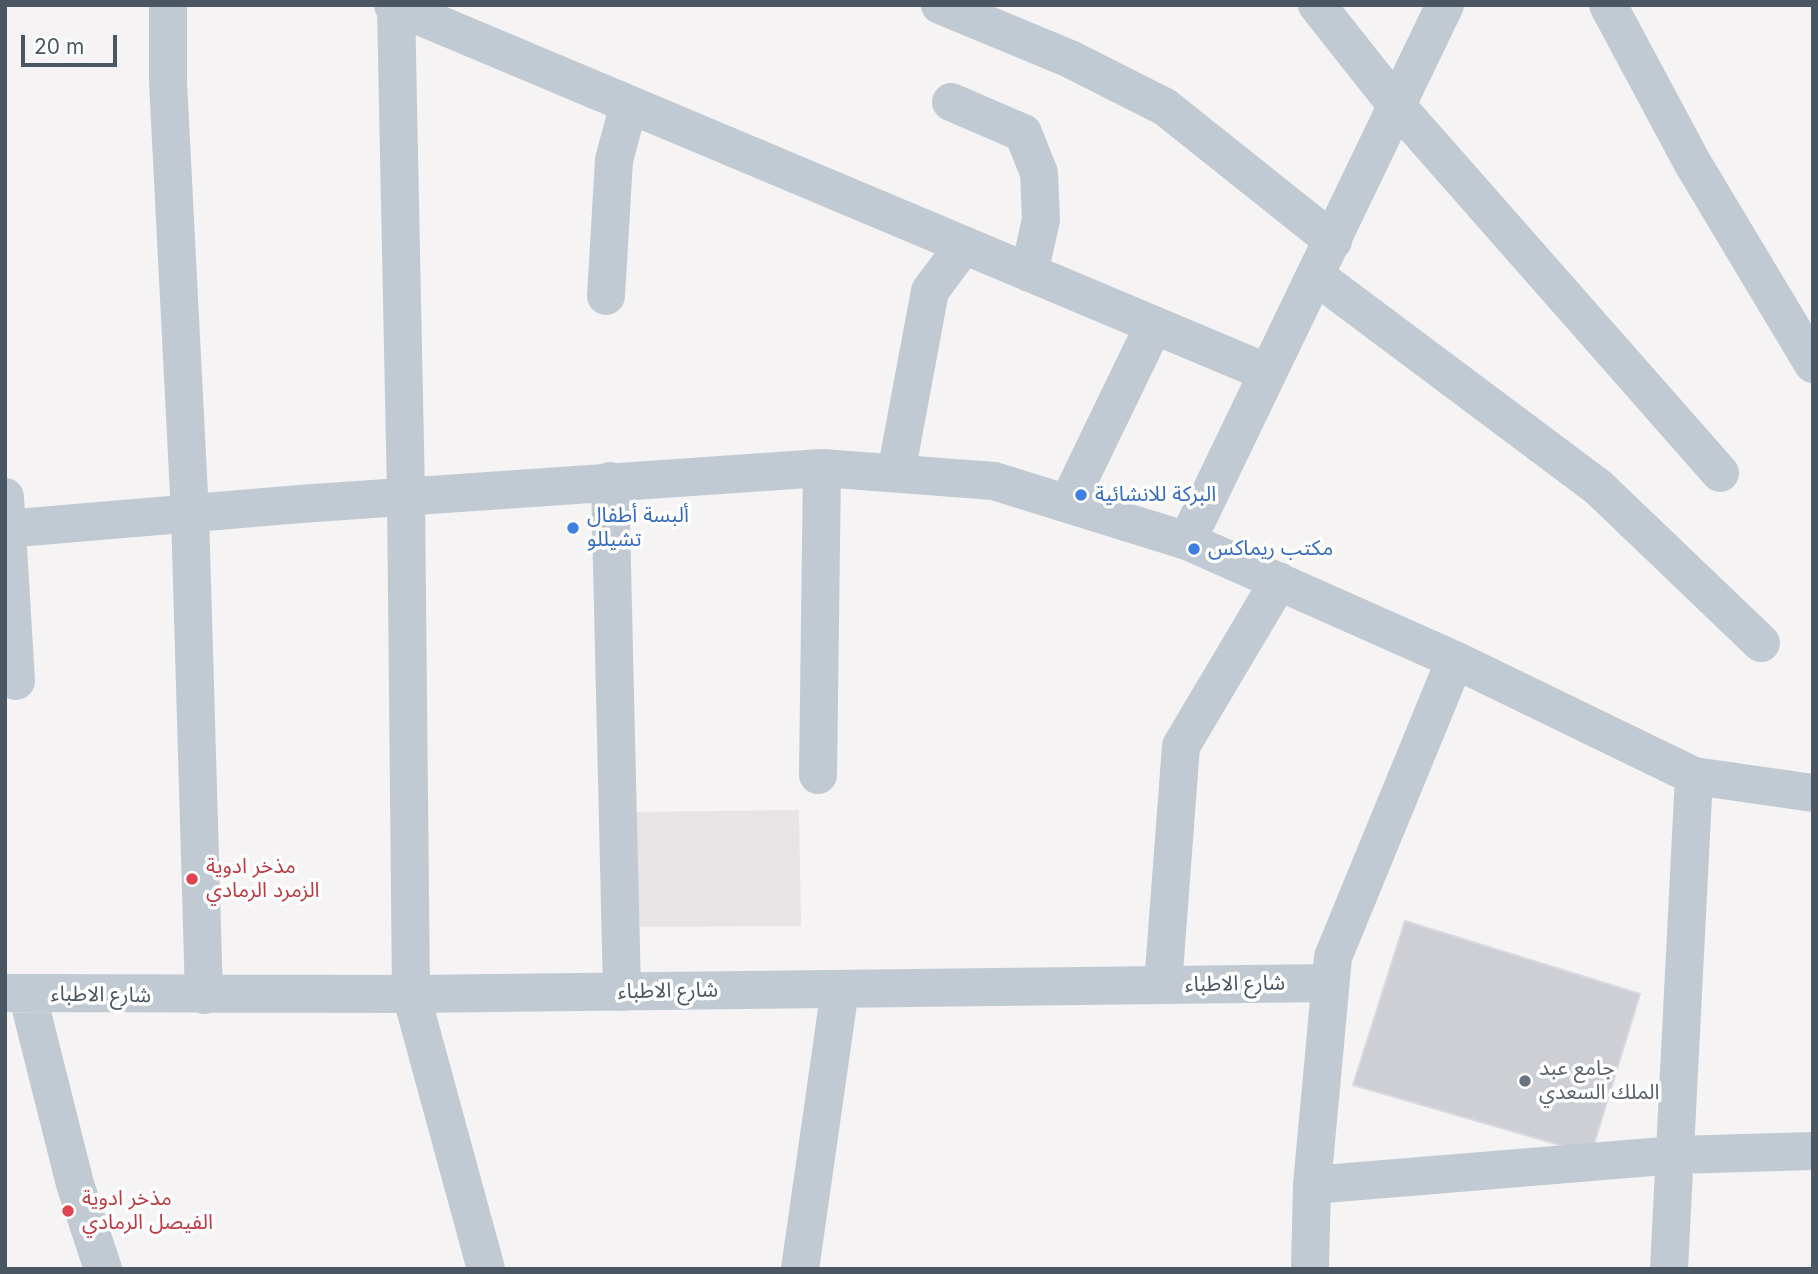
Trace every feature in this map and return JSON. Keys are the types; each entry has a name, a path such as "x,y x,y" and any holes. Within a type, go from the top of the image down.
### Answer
{"street":[{"path":"168,5 168,82 190,514 204,995"},
{"path":"940,5 1070,59 1165,107 1334,241"},
{"path":"1317,5 1397,106 1720,473"},
{"path":"1187,541 1334,241 1445,5"},
{"path":"1608,5 1692,162 1813,364"},
{"path":"486,1269 411,994 407,496 395,6 1268,373"},
{"path":"951,102 1023,133 1039,173 1041,220 1029,273"},
{"path":"606,296 614,160 629,104"},
{"path":"896,473 930,291 964,245"},
{"path":"1316,276 1598,487 1760,643"},
{"path":"1068,503 1154,325"},
{"path":"6,529 407,496 822,468 994,481 1187,541 1455,660 1694,776 1813,793"},
{"path":"818,775 822,468"},
{"path":"610,481 622,992"},
{"path":"5,497 16,681"},
{"path":"1163,985 1181,746 1279,581"},
{"path":"1310,1269 1312,1185 1333,957 1455,660"},
{"path":"1669,1269 1694,776"},
{"name":"شارع الاطباء","path":"16,993 411,994 1330,983"},
{"path":"800,1269 841,989"},
{"path":"16,993 103,1269"},
{"path":"1312,1185 1676,1155 1813,1151"}],"shaded area":[{"path":"799,810 801,926 632,927 631,812"}],"building":[{"path":"1405,921 1640,994 1591,1154 1353,1085"}],"place":[{"name":"البركة للانشائية","path":"1081,495"},
{"name":"ألبسة أطفال تشيللو","path":"573,528"},
{"name":"مكتب ريماكس","path":"1194,549"},
{"name":"مذخر ادوية الزمرد الرمادي","path":"192,879"},
{"name":"جامع عبد الملك السعدي","path":"1525,1081"},
{"name":"مذخر ادوية الفيصل الرمادي","path":"68,1211"}]}
